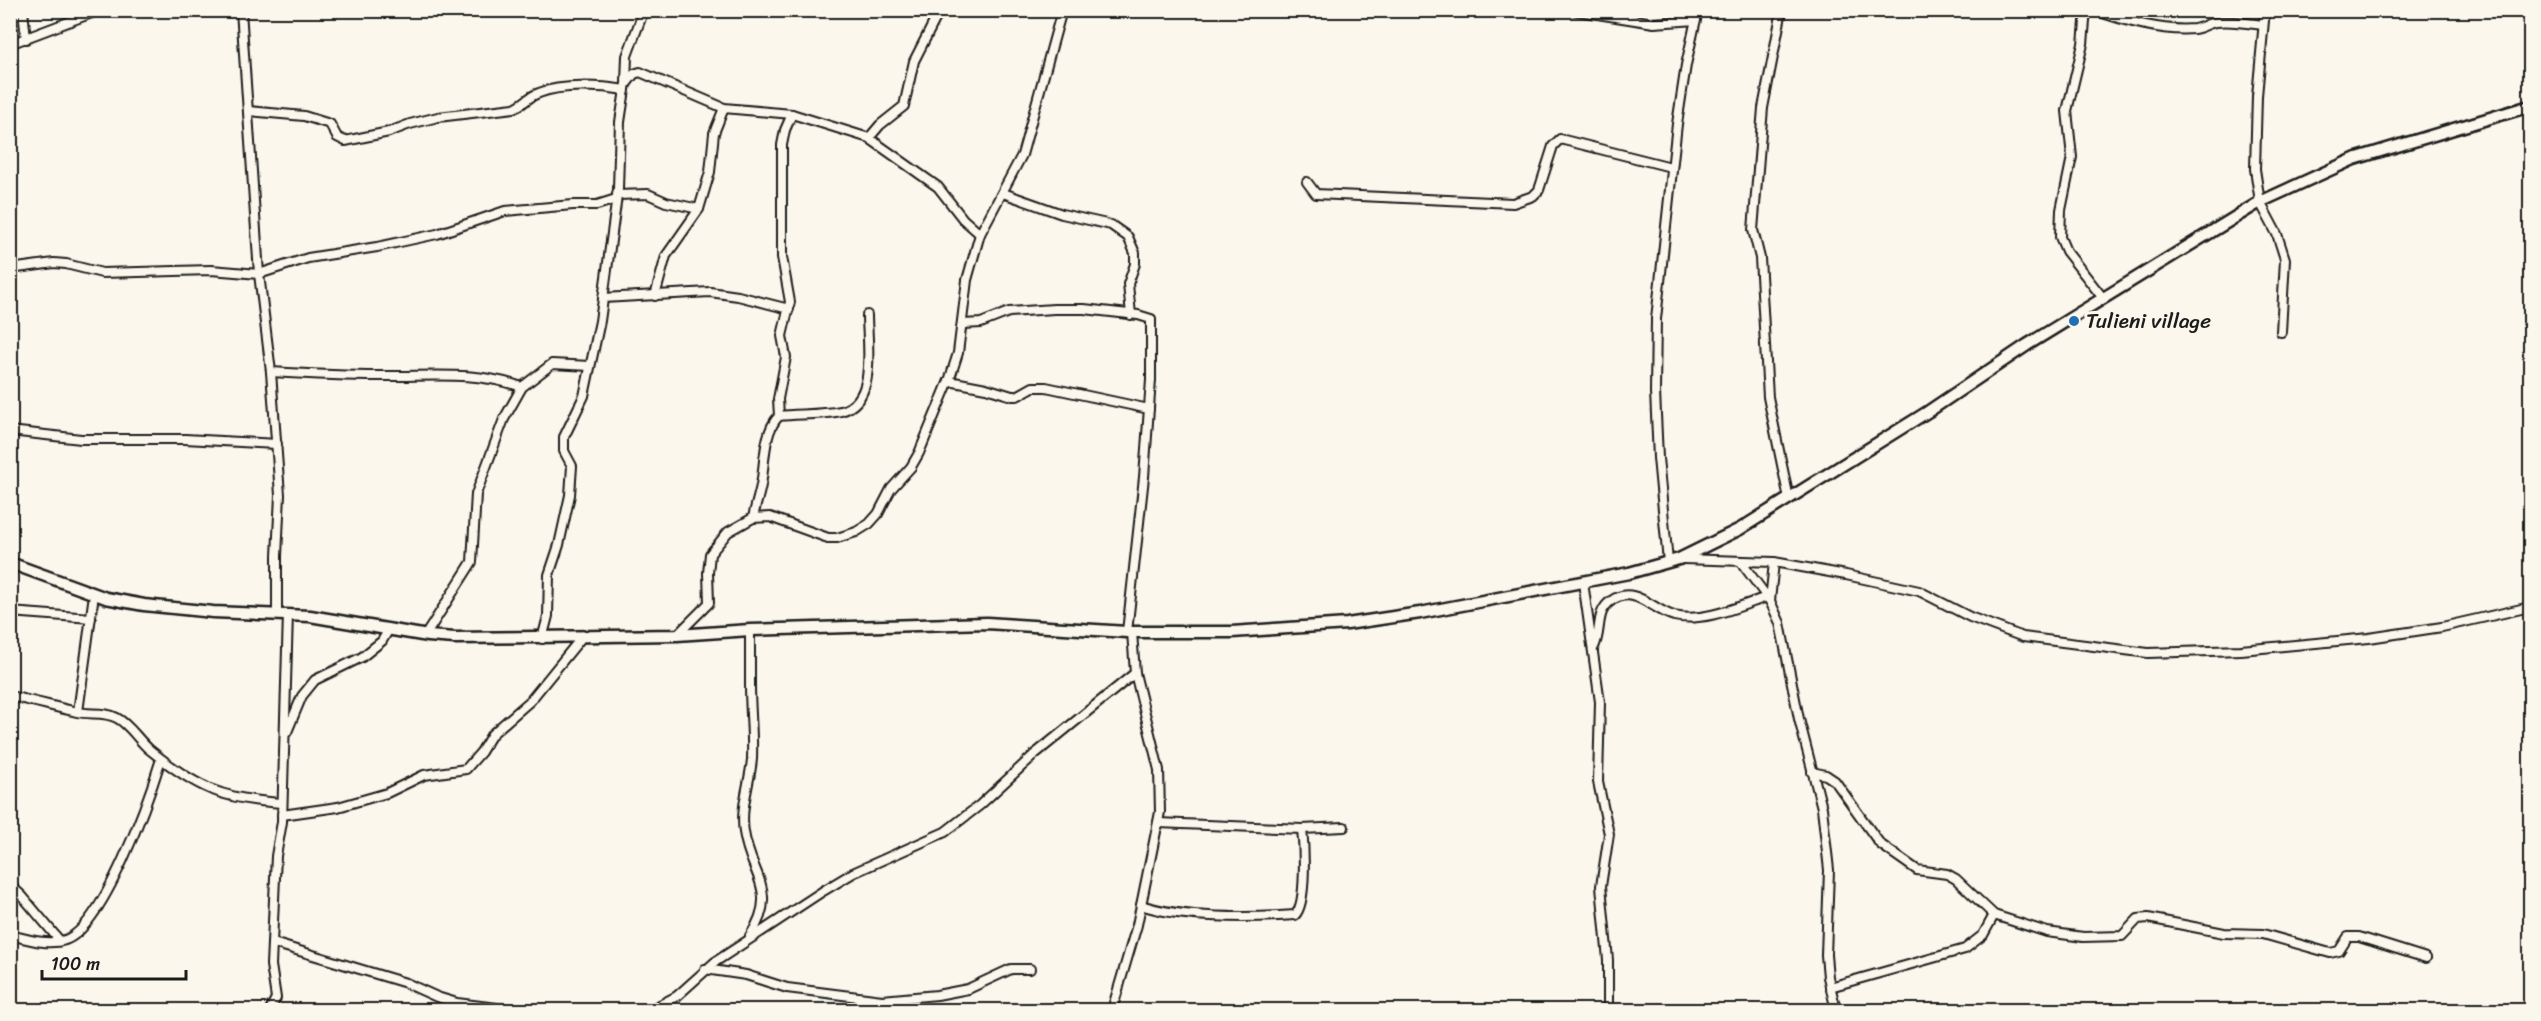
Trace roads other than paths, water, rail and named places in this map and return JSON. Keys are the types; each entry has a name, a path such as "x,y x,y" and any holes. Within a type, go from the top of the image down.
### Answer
{"street":[{"path":"23,10 26,39"},
{"path":"10,44 100,10"},
{"path":"241,10 259,274 271,372 280,495 276,556 283,614 285,735 282,815 276,855 271,965 276,998 270,1011"},
{"path":"542,639 548,616 549,575 559,545 570,495 572,466 564,451 564,437 581,407 603,298 617,197 620,122 626,87 629,46 644,10"},
{"path":"869,138 880,125 904,106 914,62 940,10"},
{"path":"677,635 709,603 708,573 713,548 728,532 753,518 779,519 828,538 846,536 869,524 878,514 891,489 920,453 958,353 967,280 980,234 1022,155 1062,10"},
{"path":"1572,10 1654,23 1696,20"},
{"path":"1673,560 1658,458 1655,392 1656,319 1671,167 1686,65 1698,10"},
{"path":"1782,10 1763,108 1753,230 1760,258 1766,381 1789,499"},
{"path":"2086,10 2083,44 2067,111 2072,157 2061,210 2060,237 2066,251 2103,298"},
{"path":"2094,10 2136,22 2179,29 2194,28 2216,22 2262,25"},
{"path":"2265,10 2254,148 2260,202 2277,234 2285,259 2281,332"},
{"path":"626,87 634,74 640,72 724,108 792,114 869,138 938,187 963,219 980,234"},
{"path":"248,111 318,119 330,124 337,137 345,141 389,132 438,117 514,108 523,105 537,93 549,90 626,87"},
{"path":"10,563 94,594 155,606 213,612 283,614 425,636 455,638 542,639 992,623 1130,632 1232,632 1347,624 1420,613 1583,582 1673,560 1740,529 2103,298 2260,202 2354,159 2530,106"},
{"path":"656,296 666,256 675,240 699,209 710,172 714,133 724,108"},
{"path":"779,416 778,399 786,357 782,336 789,309 789,291 782,257 782,145 792,114"},
{"path":"1307,182 1316,194 1513,203 1539,190 1553,146 1560,139 1671,167"},
{"path":"1003,193 1062,214 1111,225 1128,237 1136,258 1128,284 1131,315"},
{"path":"10,269 54,263 102,273 211,270 259,274 308,258 377,247 437,234 505,211 597,205 617,197 648,194 666,202 699,209"},
{"path":"603,298 710,292 789,309"},
{"path":"963,324 981,323 1015,311 1084,309 1148,317 1152,322 1149,409 1130,632 1135,673 1159,770 1161,790 1158,823 1141,906 1112,1011"},
{"path":"753,518 772,424 779,416 842,410 857,403 866,385 867,315"},
{"path":"425,636 472,562 476,494 504,419 522,387 552,364 590,366"},
{"path":"271,372 376,376 457,374 497,379 522,387"},
{"path":"949,381 1012,396 1017,396 1033,387 1046,387 1149,409"},
{"path":"10,431 81,439 185,439 277,444"},
{"path":"1673,560 1774,562 1846,575 1919,591 1970,617 2023,637 2148,653 2241,650 2369,638 2442,627 2530,607"},
{"path":"1742,562 1769,599 1780,623 1822,808 1829,870 1826,955 1836,1011"},
{"path":"1769,599 1774,562"},
{"path":"1583,582 1594,648 1600,718 1596,764 1609,834 1601,886 1608,960 1608,1011"},
{"path":"78,712 94,594"},
{"path":"1594,648 1600,615 1611,601 1618,597 1636,595 1666,613 1692,617 1769,599"},
{"path":"10,612 91,618"},
{"path":"285,735 302,696 315,680 363,657 382,641 389,629"},
{"path":"748,940 760,920 763,896 762,884 750,856 743,830 752,752 750,630"},
{"path":"282,815 338,807 387,793 424,775 466,769 496,729 530,701 582,637"},
{"path":"650,1011 677,996 705,969 853,873 945,832 981,805 1042,748 1135,673"},
{"path":"10,696 78,712 107,714 124,722 136,737 185,778 214,793 255,801 281,803"},
{"path":"10,935 36,940 60,941 74,935 101,904 147,804 161,759"},
{"path":"1812,772 1826,775 1835,781 1870,833 1893,854 1917,870 1947,874 1956,879 1994,915 2047,932 2083,938 2122,936 2138,919 2148,918 2224,933 2263,934 2330,953 2339,951 2344,940 2353,936 2426,958"},
{"path":"1158,823 1302,829 1344,827"},
{"path":"1141,906 1196,914 1251,917 1295,915 1299,910 1304,876 1302,829"},
{"path":"10,885 24,897 60,941"},
{"path":"1830,987 1965,949 1983,935 1994,915"},
{"path":"273,943 406,983 457,1003 513,1011"},
{"path":"705,969 746,975 788,988 882,1000 968,989 1011,969 1030,969"}],"place":[{"name":"Tulieni village","path":"2074,321"}]}
